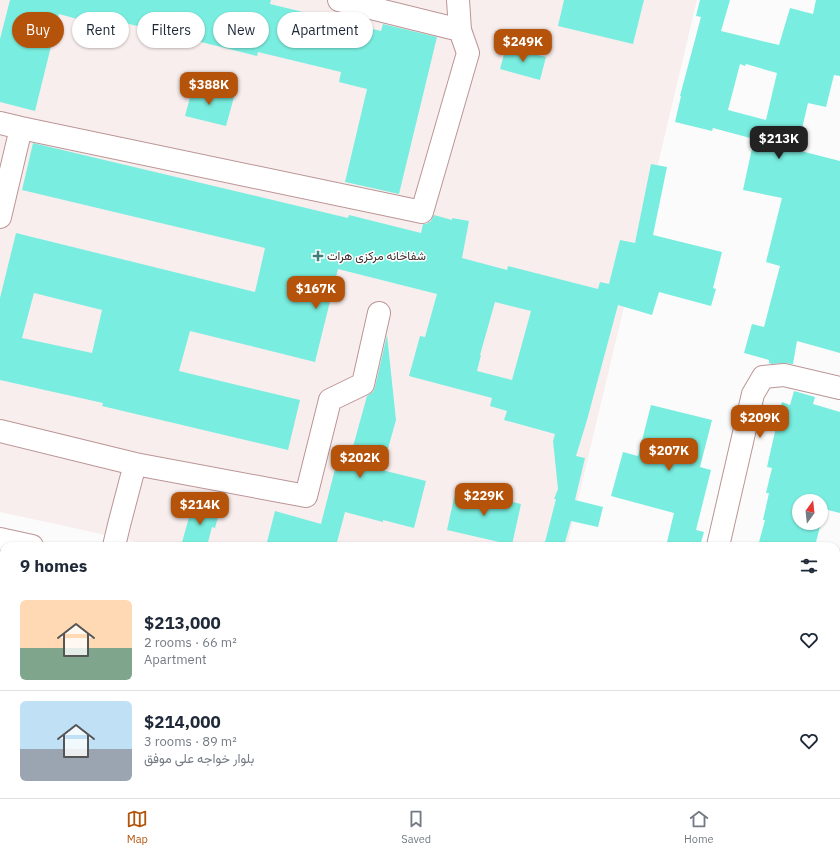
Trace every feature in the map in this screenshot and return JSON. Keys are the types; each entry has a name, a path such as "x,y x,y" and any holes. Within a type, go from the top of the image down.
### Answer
{"street":[{"path":"339,0 460,30"},
{"path":"0,122 21,128 422,212 468,53 460,30 458,0"},
{"path":"0,217 21,128"},
{"path":"0,432 135,464 306,496 330,400 363,384 379,313"},
{"path":"719,542 753,394 763,377 784,375 840,388"},
{"path":"115,542 135,464"},
{"path":"0,539 14,542"}],"shaded area":[{"name":"شفاخانه مرکزی هرات","path":"0,0 697,0 568,542 138,542 0,512"}],"building":[{"path":"10,0 271,0 270,4 303,12 277,12 277,48 373,48 373,29 381,31 383,24 437,37 399,194 345,182 367,89 339,82 341,72 258,52 257,56 225,48 269,48 269,12 213,12 213,45 205,43 205,12 137,12 137,26 129,24 129,12 72,12 72,18 64,15 64,12 12,12 12,48 51,48 35,111 0,102 0,39"},
{"path":"564,0 644,0 633,44 558,26"},
{"path":"700,0 730,0 721,31 779,45 790,8 813,14 816,0 840,0 840,76 834,75 826,107 808,103 797,150 840,161 840,353 797,341 793,364 772,364 769,363 769,360 744,353 752,324 764,327 780,266 766,262 782,198 743,190 754,139 713,128 712,131 675,122 680,96 701,17 696,16","holes":["740,64 745,66 746,64 777,73 766,120 728,110"]},
{"path":"506,47 546,57 540,80 500,69"},
{"path":"193,86 234,97 226,126 185,116"},
{"path":"33,143 348,218 349,215 421,233 423,224 431,221 434,215 452,220 452,218 469,221 462,258 507,270 508,266 598,289 600,282 609,284 620,240 635,243 651,164 667,167 653,235 722,252 713,288 716,289 711,306 659,292 652,315 618,305 576,456 585,458 575,500 603,507 598,527 571,521 565,542 545,542 556,499 554,499 558,489 553,441 555,434 504,420 507,411 490,406 492,398 409,376 420,336 425,337 437,294 338,269 315,362 190,331 179,371 300,400 288,450 102,406 103,403 0,380 0,298 16,233 255,292 265,248 22,190","holes":["34,293 102,310 92,353 22,338","495,302 531,311 512,380 477,371"]},
{"path":"387,335 396,420 382,470 426,481 414,528 345,512 337,542 267,542 275,511 321,524 335,469 344,471 347,460 349,461 367,396 373,392"},
{"path":"794,391 815,397 813,404 840,412 840,513 828,510 828,494 792,494 792,530 819,530 816,542 759,542 765,520 763,520 769,493 766,493 772,468 767,467 775,426 782,402 790,405"},
{"path":"651,405 712,420 700,467 711,470 696,530 704,532 701,542 667,542 674,513 611,496 623,452 638,456"},
{"path":"456,489 521,504 513,542 499,542 447,530"},
{"path":"193,503 220,510 215,528 212,527 208,542 182,542"}],"place":[{"name":"شفاخانه مرکزی هرات","path":"318,256"}]}
